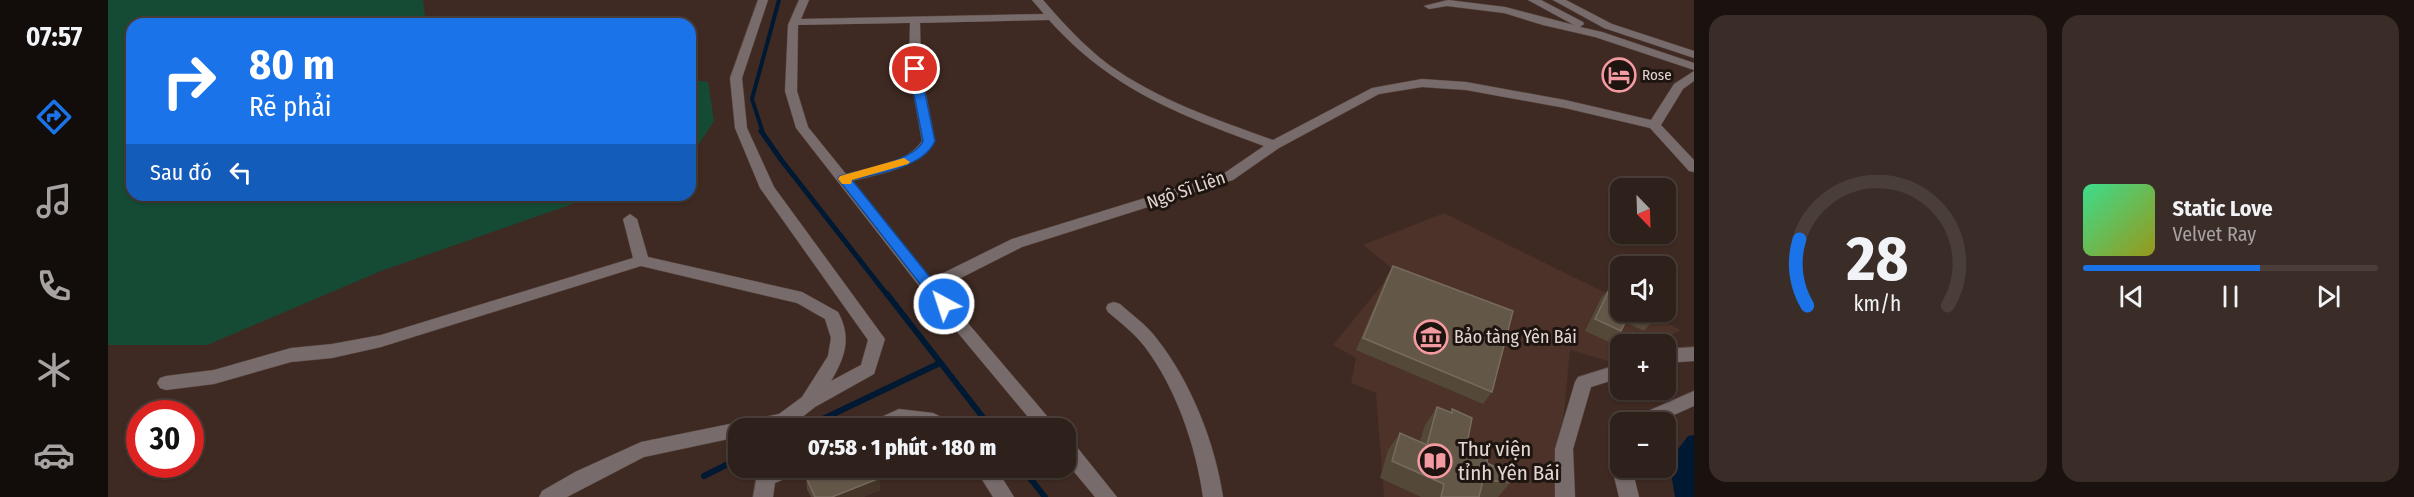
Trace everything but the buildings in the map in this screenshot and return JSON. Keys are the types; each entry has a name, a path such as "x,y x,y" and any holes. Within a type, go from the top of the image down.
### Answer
{"street":[{"path":"763,0 736,78 741,128 767,188 877,339 868,369 807,404 788,418"},
{"path":"804,0 794,22 791,91 802,128 929,287 1040,418"},
{"path":"1037,0 1093,58 1131,83 1202,118 1274,145"},
{"path":"1533,0 1598,34"},
{"path":"1558,0 1608,26 1694,55"},
{"path":"1429,6 1447,3 1505,10 1546,23 1598,34 1694,67"},
{"path":"794,22 1052,17"},
{"path":"844,179 913,158 926,149 929,141 915,69 915,20"},
{"path":"1694,75 1678,87 1654,125 1694,168"},
{"name":"Ngô Sĩ Liên","path":"929,287 1017,243 1228,177 1274,145 1376,91 1422,83 1477,88 1654,125"},
{"path":"630,219 640,261"},
{"path":"166,383 214,377 291,355 332,351 381,341 640,261 802,298 832,316 839,338 836,357 807,404"},
{"path":"1114,308 1151,342 1171,373 1212,484 1213,497"},
{"path":"1676,355 1694,354"},
{"path":"1565,497 1564,449 1584,382 1610,373"},
{"path":"1663,412 1694,398"},
{"path":"895,418 899,416 913,418"},
{"path":"549,497 640,450 728,431"},
{"path":"1076,460 1107,497"},
{"path":"992,478 1004,497"},
{"path":"1624,478 1629,497"}],"shaded area":[{"path":"1444,213 1610,295 1610,322 1665,322 1681,330 1673,334 1610,334 1610,362 1570,350 1559,465 1559,497 1384,497 1376,393 1351,383 1356,358 1333,345 1394,270 1363,245"}],"green space":[{"path":"108,0 423,0 425,16 432,18 126,18 126,201 581,201 381,271 207,345 108,345"},
{"path":"696,81 708,82 714,121 696,148"}],"water":[{"path":"1694,435 1694,497 1675,497 1672,478 1676,478 1676,452 1688,436"}],"waterway":[{"path":"763,133 752,99 779,0"},
{"path":"761,131 888,296"},
{"path":"887,294 983,418"},
{"path":"825,418 940,363"},
{"path":"704,476 728,464"},
{"path":"1030,478 1045,497"}],"slow traffic":[{"path":"847,182 844,179 904,162"}],"place":[{"name":"Rose","path":"1619,75"},
{"name":"Bảo tàng Yên Bái","path":"1431,337"},
{"name":"Thư viện tỉnh Yên Bái","path":"1435,461"}],"route":[{"path":"915,69 929,141 926,149 900,163 844,179 944,304"}]}
